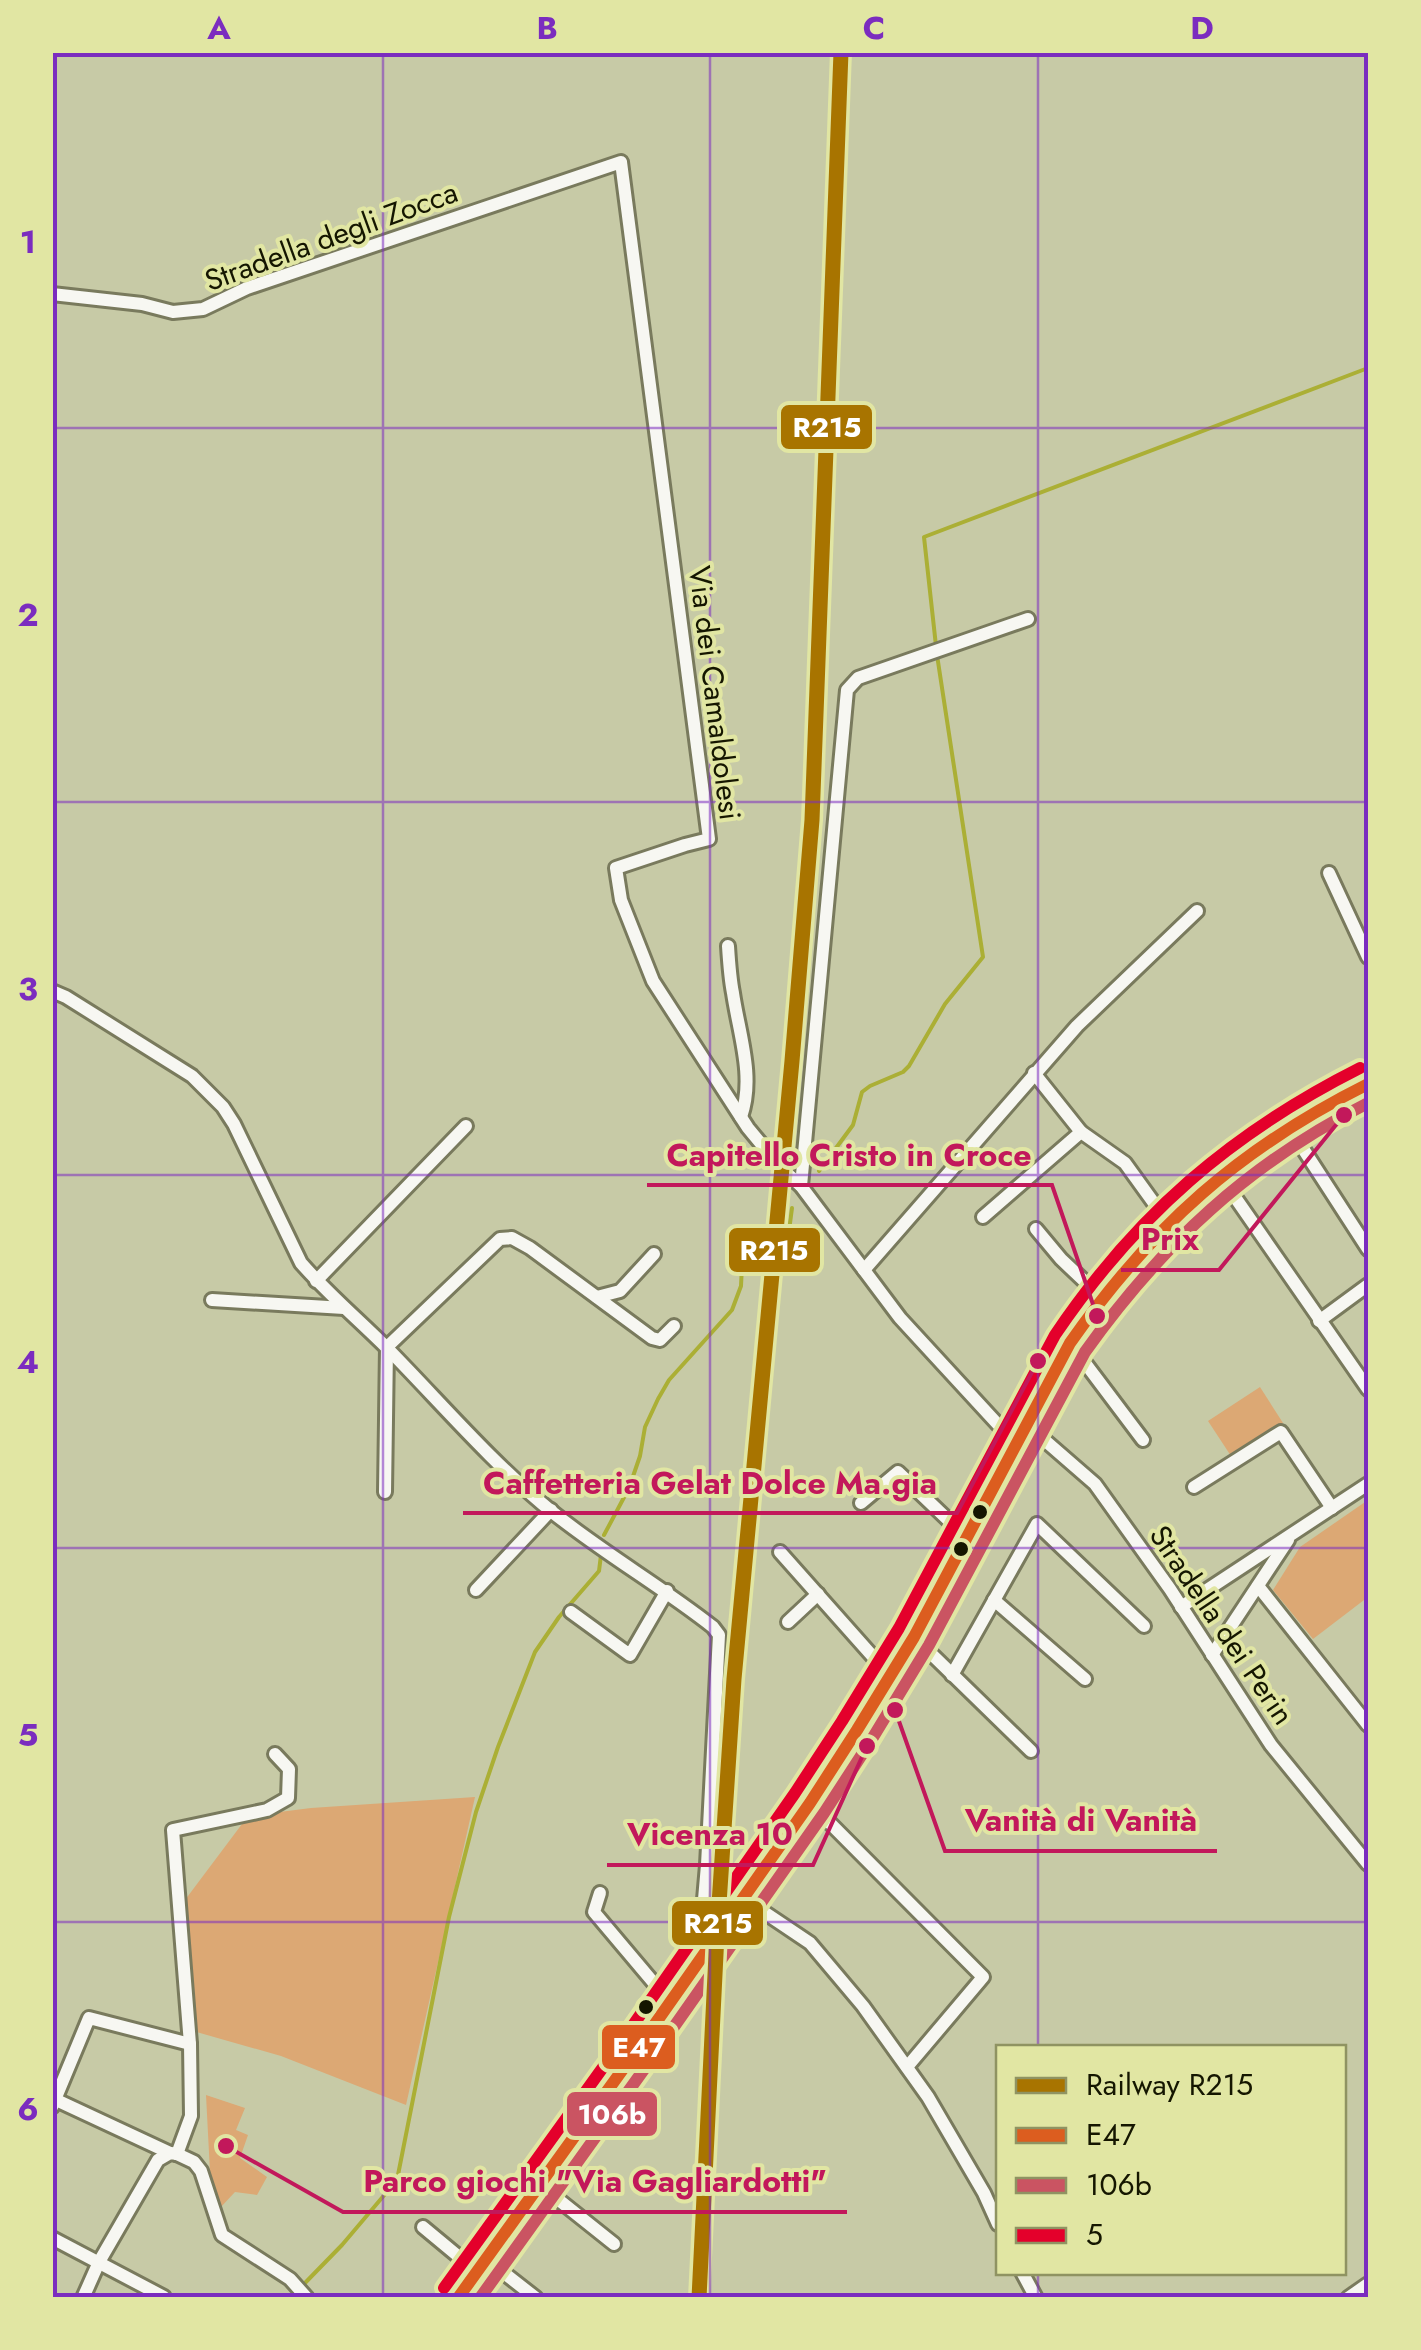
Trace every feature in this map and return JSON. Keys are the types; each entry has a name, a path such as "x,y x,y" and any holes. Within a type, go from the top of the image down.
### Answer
{"main road":[{"path":"458,2298 810,1803 891,1677 1070,1342 1101,1297 1169,1224 1221,1177 1288,1126 1368,1084"}],"street":[{"name":"Stradella degli Zocca","path":"52,294 142,304 173,312 203,309 264,282 621,162 646,354"},
{"name":"Via dei Camaldolesi","path":"646,354 709,839 616,868 621,900 653,980 741,1118 801,1186 900,1318 1015,1443"},
{"path":"801,1186 847,690 858,678 1028,619"},
{"path":"1329,873 1368,956"},
{"path":"864,1270 1076,1026 1197,912"},
{"path":"728,946 748,1084 741,1118"},
{"path":"52,991 192,1076 223,1106 301,1263 316,1281 386,1347 485,1452 551,1510 668,1591 719,1635 700,1934 707,1947"},
{"path":"1034,1073 1081,1132 1125,1163 1169,1224"},
{"path":"316,1281 466,1126"},
{"path":"1288,1126 1368,1249"},
{"path":"983,1217 1081,1132"},
{"path":"1221,1177 1368,1388"},
{"path":"1036,1229 1060,1259 1101,1297"},
{"path":"385,1492 386,1347 500,1239 512,1238 530,1248 652,1338 660,1340 674,1326"},
{"path":"597,1297 620,1291 654,1254"},
{"path":"1320,1321 1368,1286"},
{"path":"212,1300 344,1308"},
{"path":"1070,1342 1143,1440"},
{"name":"Stradella dei Perin","path":"1026,1424 1095,1484 1271,1744 1368,1864"},
{"path":"1194,1488 1281,1432 1332,1508"},
{"path":"861,1502 898,1472 966,1537"},
{"path":"1181,1608 1368,1484"},
{"path":"476,1590 551,1510"},
{"path":"952,1675 1037,1524 1144,1626"},
{"path":"1212,1655 1292,1535"},
{"path":"780,1552 891,1677"},
{"path":"1258,1586 1368,1725"},
{"path":"571,1612 630,1654 668,1591"},
{"path":"788,1622 818,1594"},
{"path":"994,1600 1085,1679"},
{"path":"914,1637 1031,1750"},
{"path":"83,2298 145,2180 158,2160 173,2153 191,2116 190,2044 173,1830 267,1810 288,1798 289,1769 275,1754"},
{"path":"810,1803 983,1977 907,2067"},
{"path":"600,1893 594,1912 669,2001"},
{"path":"743,1898 810,1942 862,2006 928,2096 996,2220"},
{"path":"190,2044 89,2018 54,2102 194,2162 201,2171 222,2235 290,2278 307,2298"},
{"path":"540,2185 614,2244"},
{"path":"423,2226 536,2298"},
{"path":"52,2238 164,2296"},
{"path":"1024,2275 1036,2298"},
{"path":"1348,2298 1368,2284"}],"shaded area":[{"path":"1260,1387 1283,1423 1231,1456 1208,1421"},
{"path":"1368,1500 1368,1597 1313,1639 1273,1590 1300,1547"},
{"path":"475,1797 406,2105 281,2056 193,2031 185,1900 248,1816"},
{"path":"206,2095 245,2108 236,2130 248,2135 240,2158 267,2177 257,2195 235,2192 220,2208 210,2172"}],"waterway":[{"path":"936,646 924,537 1368,368"},
{"path":"819,1171 853,1125 862,1092 909,1066 945,1004 983,957 937,655"},
{"path":"778,1255 787,1246 792,1208"},
{"path":"604,1535 629,1488 645,1427 658,1399 669,1380 732,1310 741,1286 742,1265 746,1255 756,1250"},
{"path":"304,2284 397,2180 449,1917 476,1812 535,1652 599,1571 601,1555"}],"rail line":[{"name":"R215","path":"699,2298 734,1679 812,820 841,52"}],"transit line":[{"name":"5","path":"444,2288 622,2041 842,1721 899,1628 1055,1335 1086,1292 1153,1215 1228,1149 1269,1120 1360,1068"},
{"name":"E47","path":"458,2298 810,1803 914,1637 1070,1343 1101,1301 1167,1227 1239,1163 1368,1084"},
{"name":"106b","path":"480,2298 824,1813 872,1739 929,1645 1085,1352 1145,1276 1211,1210 1284,1152 1368,1103"}],"place":[{"name":"Prix","path":"1344,1115"},
{"name":"Capitello Cristo in Croce","path":"1097,1316"},
{"name":"Caffetteria Gelat Dolce Ma.gia","path":"1038,1361"},
{"name":"Vanità di Vanità","path":"895,1710"},
{"name":"Vicenza 10","path":"867,1746"},
{"name":"Parco giochi \"Via Gagliardotti\"","path":"226,2146"}]}
